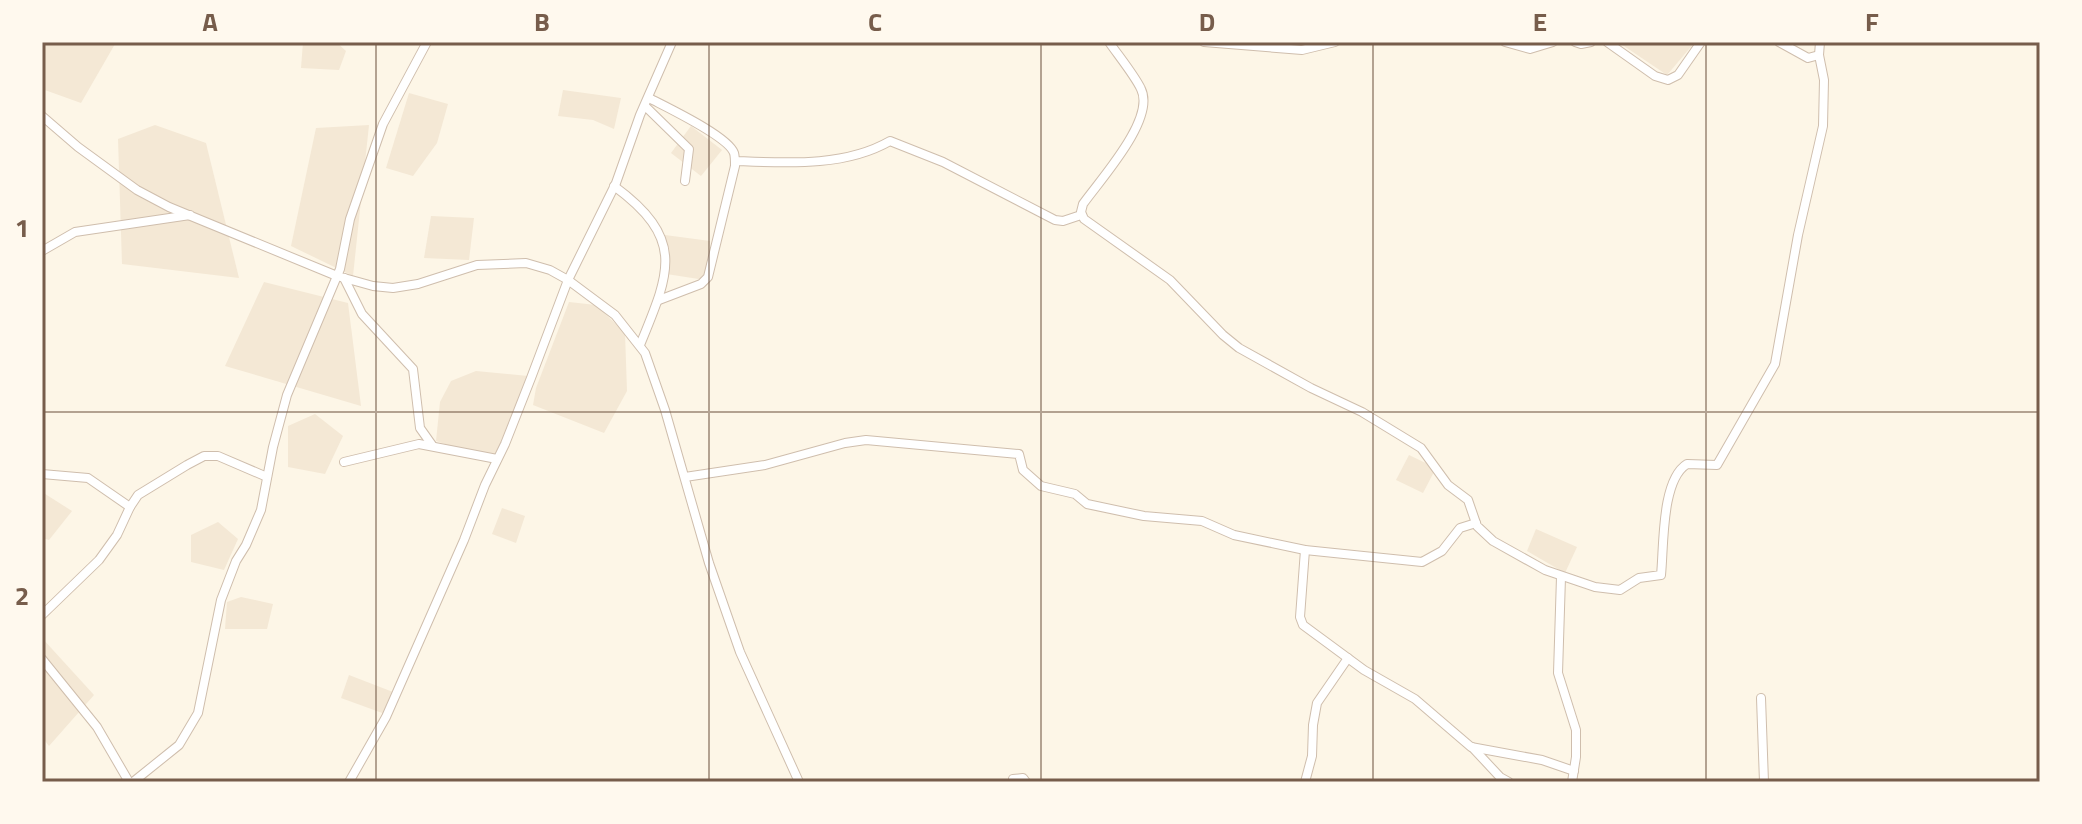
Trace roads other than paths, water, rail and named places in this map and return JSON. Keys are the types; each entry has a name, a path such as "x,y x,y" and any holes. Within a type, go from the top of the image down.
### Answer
{"street":[{"path":"42,659 90,718 131,782 179,745 198,713 221,600 261,510 287,395 340,277 350,219 383,124 427,42"},
{"path":"349,782 398,690 497,459 568,280 614,186 672,42"},
{"path":"1081,215 1083,204 1130,140 1144,107 1141,89 1109,42"},
{"path":"1204,42 1302,50 1335,42"},
{"path":"1505,42 1530,49 1553,42"},
{"path":"1575,42 1591,42"},
{"path":"1607,42 1655,76 1668,80 1682,71 1701,42"},
{"path":"1779,42 1808,58 1819,55"},
{"path":"1081,215 1170,280 1239,348 1362,412 1421,448 1448,485 1468,500 1476,523 1493,541 1561,577 1595,587 1620,590 1639,578 1661,576 1668,501 1676,474 1687,464 1717,465 1773,369 1798,235 1823,126 1824,80 1820,42"},
{"path":"647,102 718,137 732,148 735,161 708,277 701,284 659,300"},
{"path":"647,102 689,149 685,181"},
{"path":"42,116 137,190 340,277 393,288 418,284 477,265 537,265 568,280 615,315 640,345 655,382 709,563 740,652 799,782"},
{"path":"735,161 822,161 880,148 890,141 954,167 1055,220 1063,221 1081,215"},
{"path":"614,186 639,204 662,236 667,257 659,300 640,345"},
{"path":"42,251 75,232 190,215"},
{"path":"340,277 362,314 413,369 420,428 432,445"},
{"path":"685,477 765,465 866,440 1015,453 1021,456 1023,470 1041,486 1075,494 1087,504 1144,516 1202,521 1234,535 1305,550 1422,562 1442,551 1460,528 1476,523"},
{"path":"344,462 413,444 497,459"},
{"path":"42,615 99,560 117,535 138,495 187,465 210,455 267,477"},
{"path":"42,474 88,478 130,507"},
{"path":"1305,550 1301,622 1348,658 1415,699 1509,782"},
{"path":"1561,577 1558,673 1576,730 1572,782"},
{"path":"1305,782 1312,756 1317,703 1348,658"},
{"path":"1761,698 1764,782"},
{"path":"1471,747 1542,760 1574,771"},
{"path":"1013,779 1023,778 1026,782"}]}
